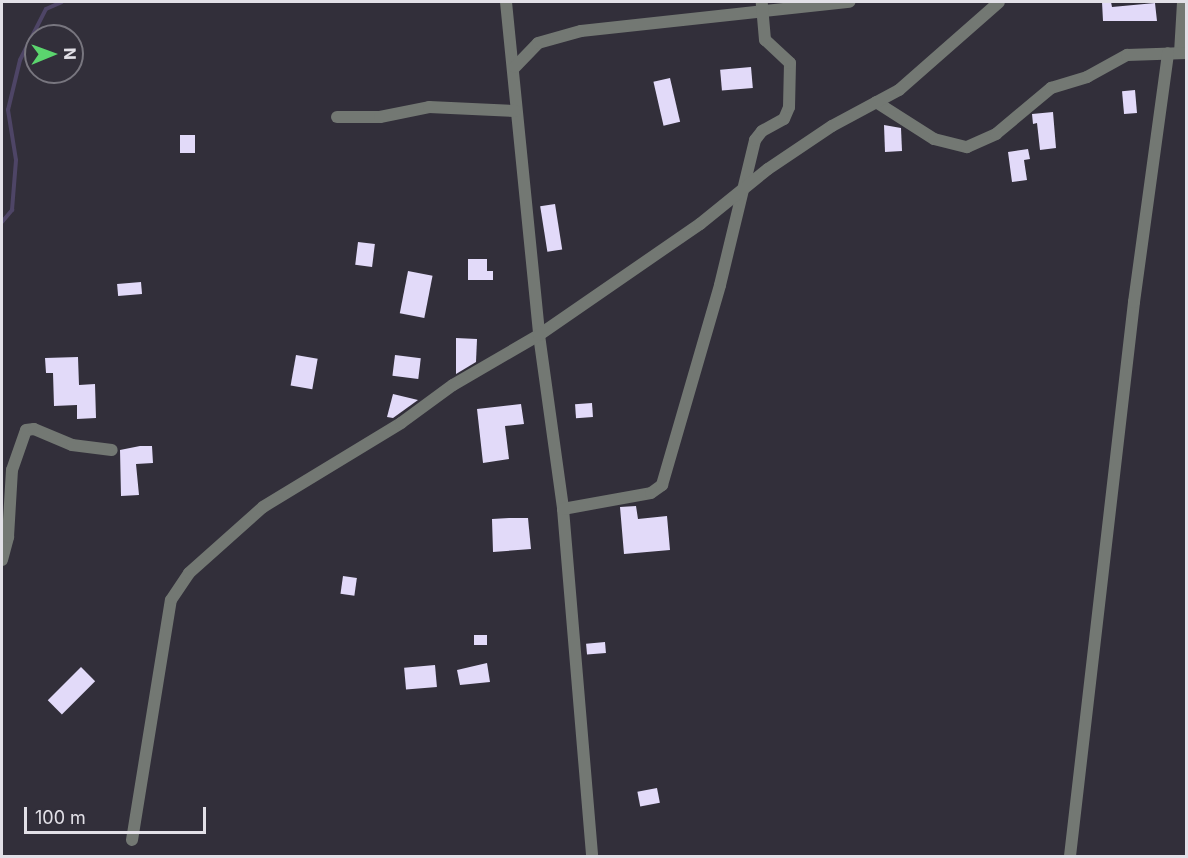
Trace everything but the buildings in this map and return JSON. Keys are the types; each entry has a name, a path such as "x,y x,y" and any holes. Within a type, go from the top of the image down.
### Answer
{"street":[{"path":"506,2 515,67 515,111 539,335 563,509 592,856"},
{"path":"515,67 538,43 581,31 763,7 849,2"},
{"path":"132,840 171,600 189,573 263,507 401,423 453,385 539,335 832,126 899,90 999,2"},
{"path":"1070,856 1134,302 1178,53 1183,2"},
{"path":"563,509 651,493 662,485 758,135 784,119 789,107 790,63 765,40 763,7"},
{"path":"876,102 934,139 967,147 996,134 1051,88 1087,77 1127,55 1178,53"},
{"path":"337,117 380,117 429,106 515,111"},
{"path":"2,560 8,537 12,470 26,430 34,429 72,445 112,450"}],"waterway":[{"path":"2,222 12,210 16,160 8,110 20,60 46,9 62,2"}]}
